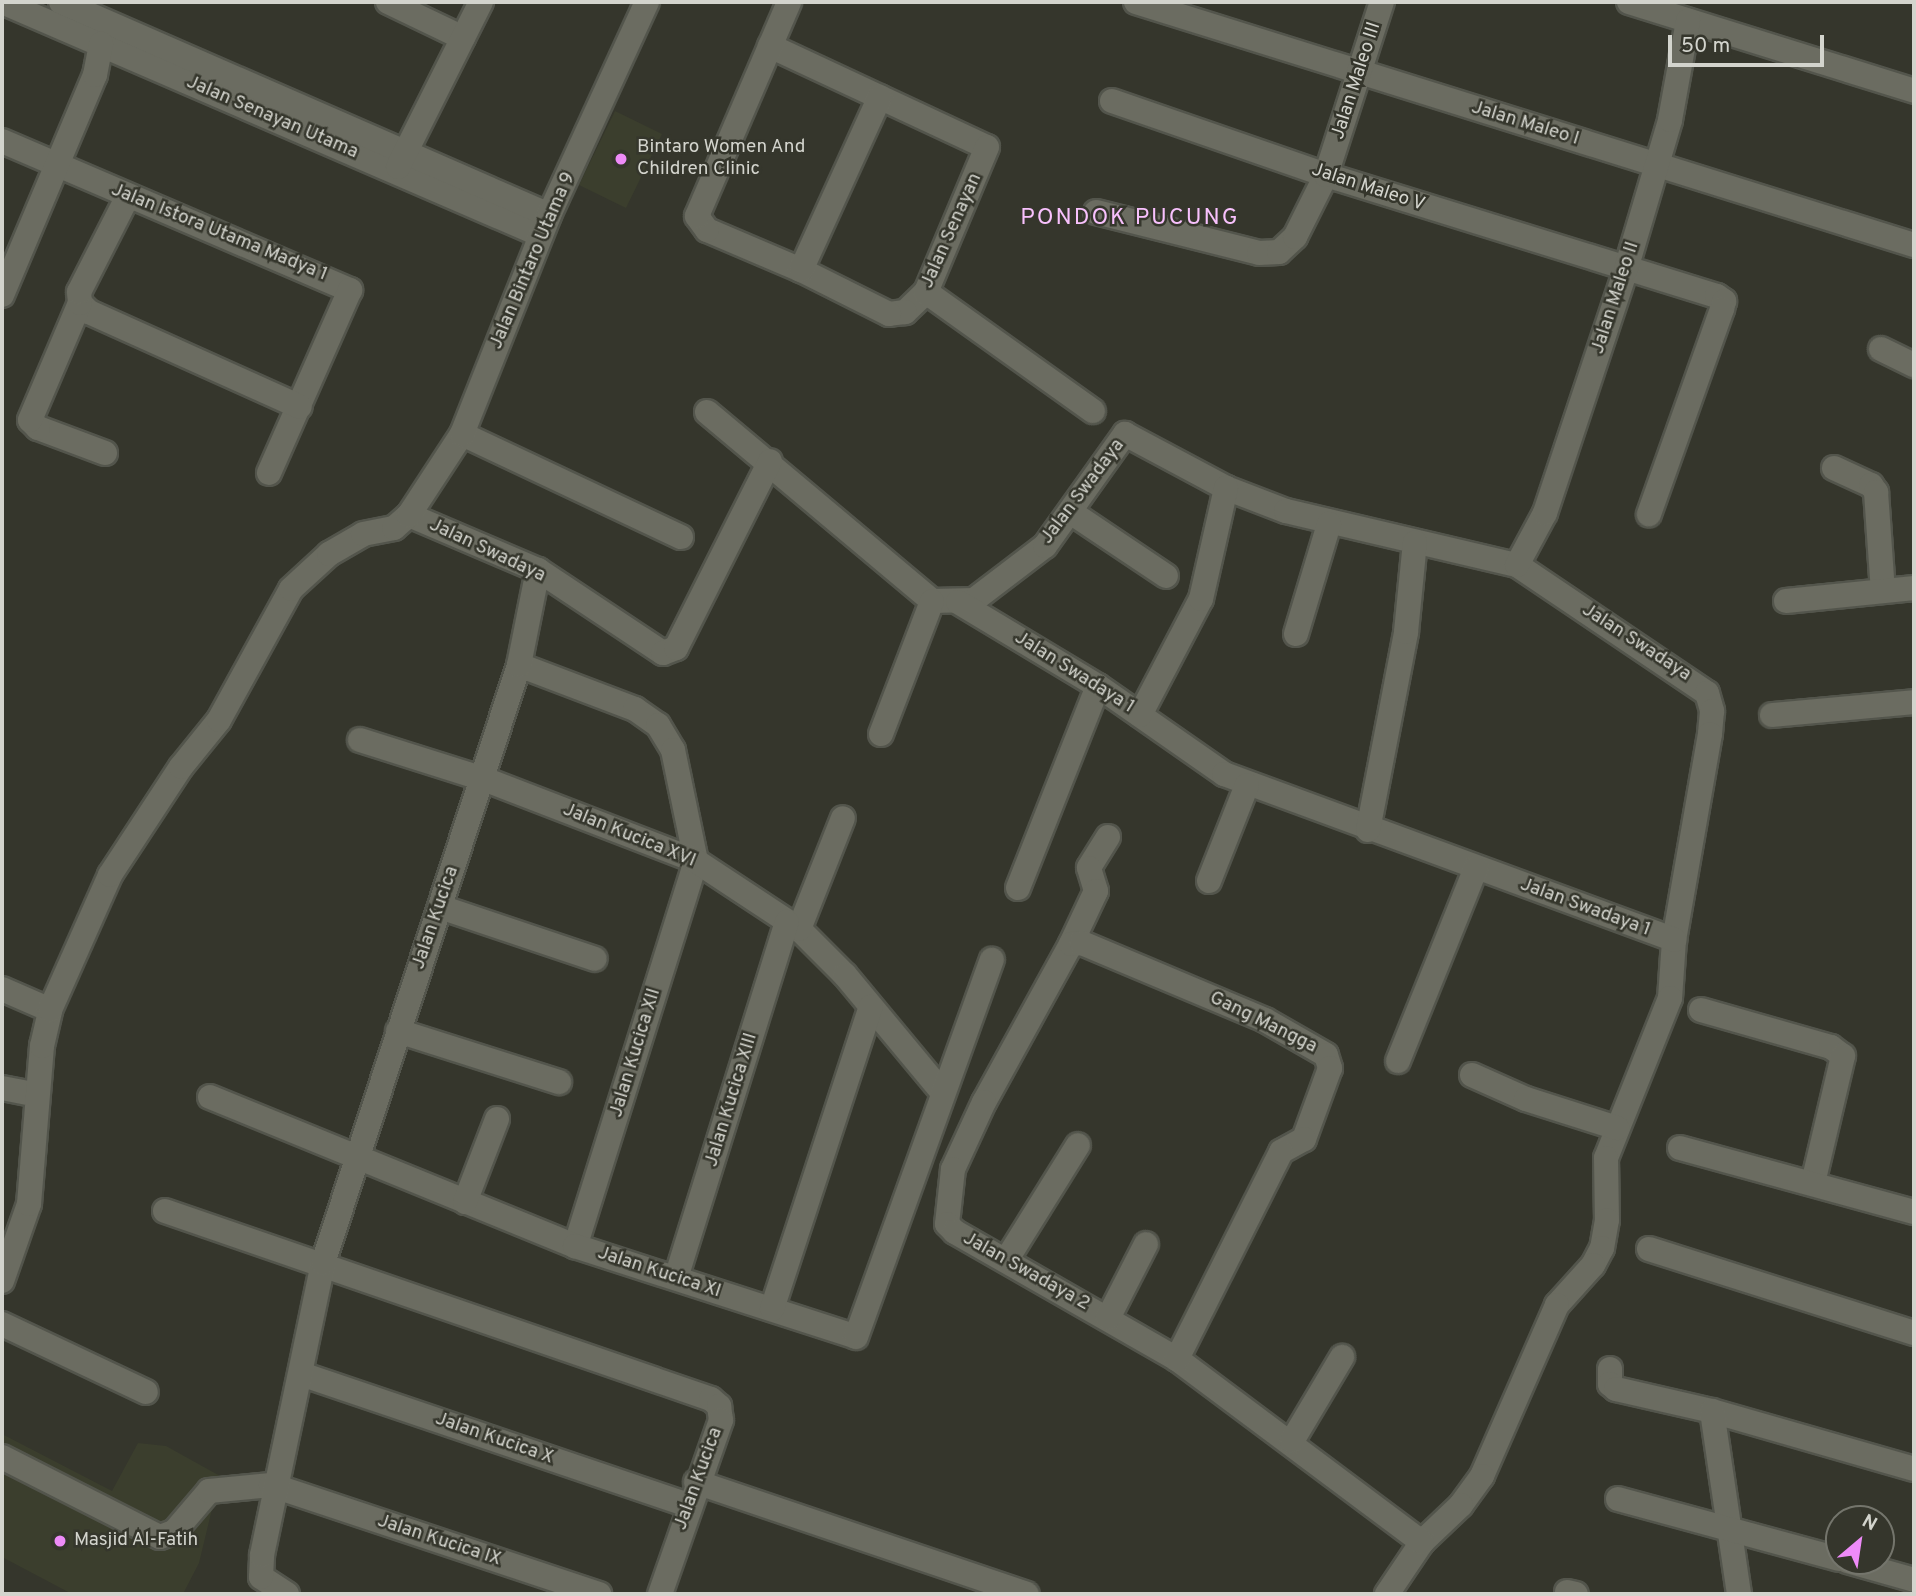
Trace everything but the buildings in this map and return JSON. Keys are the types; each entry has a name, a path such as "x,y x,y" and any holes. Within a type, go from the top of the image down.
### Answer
{"street":[{"name":"Jalan Senayan Utama","path":"2,2 109,48 406,164"},
{"name":"Jalan Senayan Utama","path":"61,2 406,164 545,225"},
{"path":"388,2 463,38"},
{"path":"406,164 481,2"},
{"name":"Jalan Bintaro Utama 9","path":"409,515 462,434 545,225 648,2"},
{"name":"Jalan Senayan","path":"770,46 987,147 926,292 905,312 888,314 801,270 707,230 697,216 770,46 789,2"},
{"name":"Jalan Maleo I","path":"1136,2 1914,245"},
{"name":"Jalan Maleo III","path":"1096,212 1259,253 1279,252 1296,237 1326,175 1382,2"},
{"path":"1629,2 1914,91"},
{"name":"Jalan Maleo II","path":"1517,565 1545,513 1626,269 1657,165 1688,22"},
{"path":"4,283 109,48"},
{"path":"801,270 880,97"},
{"name":"Jalan Maleo V","path":"1112,101 1326,175 1724,301 1649,514"},
{"name":"Jalan Istora Utama Madya 1","path":"2,141 350,290 269,473"},
{"path":"105,453 38,428 30,420 80,303 79,292 128,195"},
{"path":"926,292 1093,411"},
{"path":"80,303 89,312 300,407"},
{"path":"1881,349 1914,365"},
{"path":"707,412 770,461 932,601 881,734"},
{"path":"462,434 681,537"},
{"name":"Jalan Swadaya","path":"932,601 974,600 1045,546 1072,513 1125,434 1226,488 1329,524 1517,565 1707,693 1713,711 1710,734 1674,940"},
{"name":"Jalan Swadaya","path":"409,515 538,570 649,647 663,653 676,648 770,461"},
{"path":"1834,468 1871,485 1875,492 1883,591"},
{"path":"1140,715 1200,598 1226,488"},
{"path":"1072,513 1166,576"},
{"path":"4,1269 29,1204 37,1095 50,1010 110,876 181,767 219,720 290,589 329,554 363,534 394,528 409,515"},
{"path":"1296,634 1329,524"},
{"path":"1368,830 1406,632 1415,542"},
{"name":"Jalan Kucica","path":"287,1594 261,1577 323,1264 355,1157 484,779 519,665 538,570"},
{"path":"1786,601 1914,588"},
{"name":"Jalan Swadaya 1","path":"958,602 1098,686 1196,758 1247,785 1674,940 1670,998 1664,1019 1606,1158 1607,1220 1602,1248 1593,1265 1556,1305 1482,1476 1461,1506 1422,1542 1387,1594"},
{"path":"519,665 635,709 658,724 673,750 696,861"},
{"path":"1018,888 1098,686"},
{"path":"1772,715 1914,702"},
{"name":"Jalan Kucica XVI","path":"360,740 484,779 696,861 793,925 871,1007 943,1093"},
{"path":"1209,881 1247,785"},
{"name":"Jalan Kucica XIII","path":"676,1278 793,925 843,818"},
{"name":"Jalan Swadaya 2","path":"1108,837 1089,868 1096,891 1071,944 990,1090 953,1169 947,1224 955,1232 1007,1259 1177,1359 1292,1441 1422,1542"},
{"name":"Jalan Kucica XII","path":"575,1246 696,861"},
{"path":"1398,1061 1476,868"},
{"path":"440,907 595,959"},
{"name":"Gang Mangga","path":"1071,944 1082,943 1265,1020 1316,1045 1330,1068 1304,1139 1281,1152 1177,1359"},
{"path":"943,1093 992,960"},
{"path":"2,989 50,1010"},
{"path":"772,1309 871,1007"},
{"path":"1701,1010 1832,1047 1843,1056 1813,1183"},
{"path":"398,1031 559,1082"},
{"path":"1472,1075 1526,1099 1617,1128"},
{"path":"2,1088 37,1095"},
{"name":"Jalan Kucica XI","path":"210,1097 575,1246 856,1337 943,1093"},
{"path":"465,1202 497,1119"},
{"path":"1007,1259 1078,1145"},
{"path":"1680,1148 1914,1212"},
{"name":"Jalan Kucica","path":"165,1211 711,1399 719,1406 721,1420 692,1494 660,1594"},
{"path":"1108,1318 1146,1244"},
{"path":"1649,1249 1914,1333"},
{"path":"2,1324 146,1392"},
{"path":"1292,1441 1342,1357"},
{"path":"1610,1369 1610,1384 1616,1389 1712,1411 1914,1469"},
{"name":"Jalan Kucica X","path":"301,1374 1027,1594"},
{"path":"1712,1411 1738,1594"},
{"path":"2,1457 160,1537 174,1532 209,1491 278,1487"},
{"name":"Jalan Kucica IX","path":"278,1487 599,1594"},
{"path":"1618,1499 1825,1555"},
{"path":"1895,1575 1914,1580"}],"shaded area":[{"name":"Bintaro Women And Children Clinic","path":"615,111 662,134 626,208 579,185"},
{"path":"2,1434 112,1491 138,1443 166,1446 220,1476 199,1563 183,1594 72,1594 2,1557"}],"place":[{"name":"Bintaro Women And Children Clinic","path":"621,159"},
{"name":"Masjid Al-Fatih","path":"60,1541"}],"district":[{"name":"PONDOK PUCUNG","path":"1130,219"}]}
